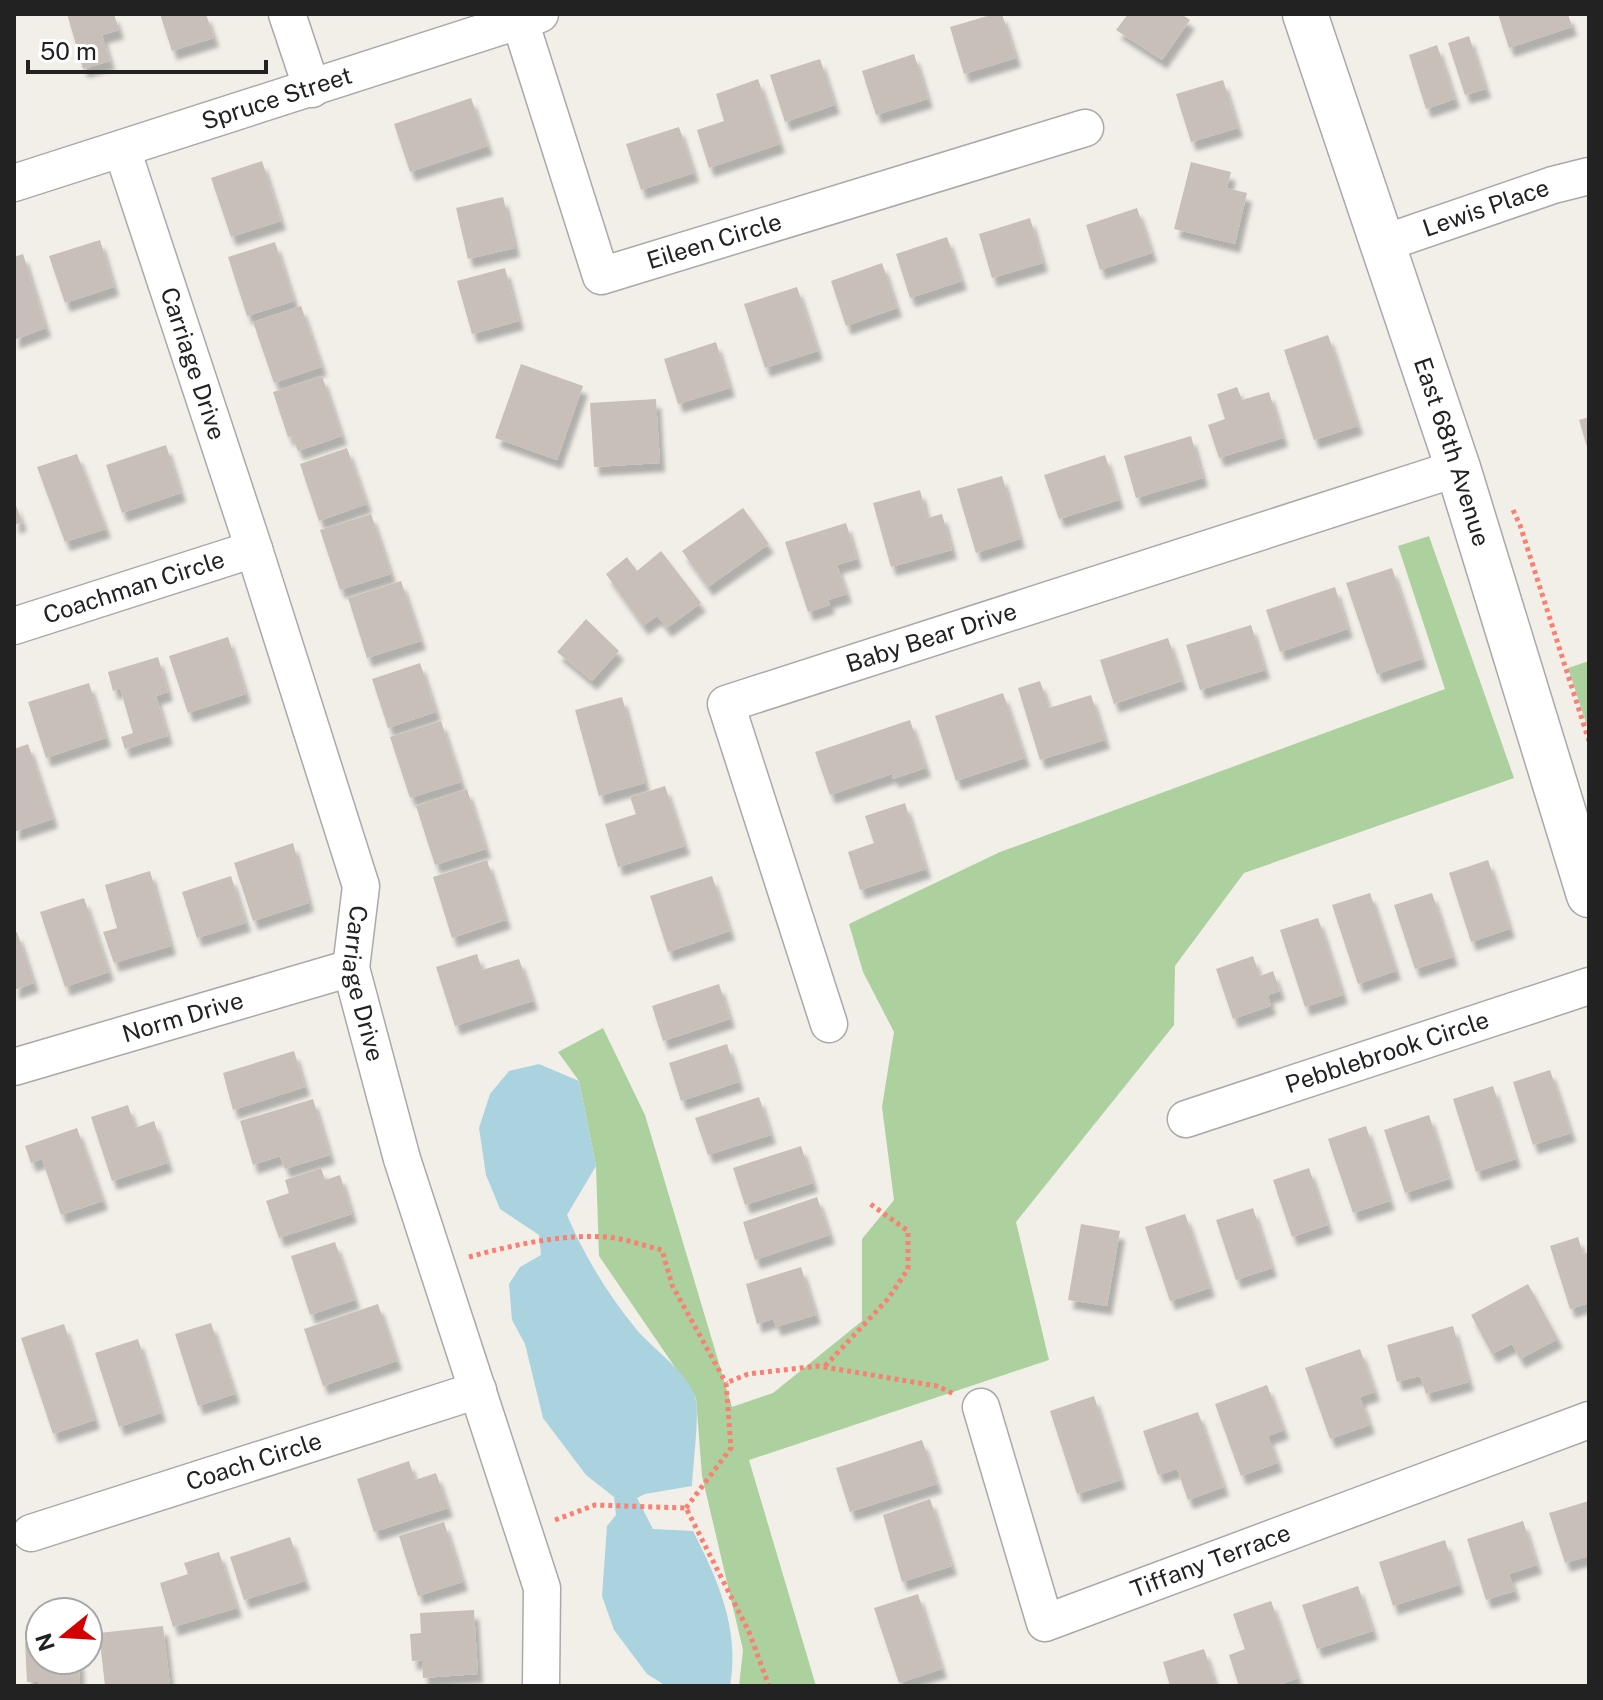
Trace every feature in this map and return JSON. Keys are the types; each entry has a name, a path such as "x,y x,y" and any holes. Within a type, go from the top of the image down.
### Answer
{"street":[{"path":"287,14 312,89"},
{"name":"East 68th Avenue","path":"1305,14 1458,468 1589,895"},
{"name":"Spruce Street","path":"14,183 530,18"},
{"name":"Eileen Circle","path":"530,18 601,276 1085,128"},
{"name":"Carriage Drive","path":"122,149 361,886 351,968 402,1159 542,1588 541,1686"},
{"name":"Lewis Place","path":"1382,244 1553,185 1589,176"},
{"name":"Baby Bear Drive","path":"829,1024 726,704 1458,468"},
{"name":"Coachman Circle","path":"14,626 254,549"},
{"name":"Norm Drive","path":"14,1067 351,968"},
{"name":"Pebblebrook Circle","path":"1186,1119 1589,986"},
{"name":"Coach Circle","path":"31,1533 478,1390"},
{"name":"Tiffany Terrace","path":"981,1407 1045,1623 1589,1420"}],"path":[{"path":"824,1367 888,1299 908,1269 908,1231 869,1203"},
{"path":"461,1260 517,1244 584,1237 608,1237 662,1250 672,1285 726,1383 731,1448 686,1508"},
{"path":"726,1383 748,1374 824,1367 937,1386 981,1407"},
{"path":"546,1523 595,1505 686,1508"},
{"path":"686,1508 749,1632 769,1686"}],"green space":[{"path":"1429,536 1514,778 1244,873 1175,966 1174,1025 1016,1222 1049,1360 749,1460 816,1686 739,1686 743,1650 702,1476 696,1398 599,1256 596,1166 579,1081 558,1052 603,1028 645,1115 732,1407 773,1393 862,1321 862,1239 894,1200 882,1107 894,1032 863,972 849,924 1000,852 1445,689 1398,546"},
{"path":"1589,661 1589,732 1568,668"}],"water":[{"path":"539,1064 579,1081 596,1166 567,1215 574,1231 616,1303 637,1330 680,1372 696,1400 692,1486 637,1498 653,1529 693,1531 702,1549 725,1606 729,1625 732,1645 730,1686 666,1686 647,1674 614,1630 602,1596 607,1526 616,1515 614,1497 586,1475 543,1418 525,1344 512,1320 509,1284 520,1267 541,1255 539,1235 500,1209 486,1175 479,1128 490,1094 509,1071"}],"building":[{"path":"67,14 114,14 119,30 102,35 110,61 83,69"},
{"path":"160,14 206,14 214,38 172,51"},
{"path":"1002,14 1016,58 964,74 950,27"},
{"path":"1128,14 1181,14 1190,20 1162,60 1116,30"},
{"path":"1498,14 1568,14 1572,27 1509,48"},
{"path":"1469,36 1486,89 1465,95 1448,43"},
{"path":"1437,45 1455,99 1426,109 1409,55"},
{"path":"914,54 928,99 876,115 862,71"},
{"path":"820,59 835,105 785,122 770,75"},
{"path":"758,79 780,144 709,168 697,130 724,121 716,94"},
{"path":"1223,80 1238,128 1191,142 1176,94"},
{"path":"471,98 488,146 410,172 394,124"},
{"path":"679,127 694,173 641,190 626,144"},
{"path":"262,161 281,221 231,237 211,178"},
{"path":"1191,162 1231,172 1227,188 1247,193 1235,244 1174,229"},
{"path":"503,197 515,248 468,259 456,208"},
{"path":"1137,208 1152,253 1100,270 1086,225"},
{"path":"1030,218 1043,263 992,278 979,234"},
{"path":"947,237 962,281 910,298 896,254"},
{"path":"100,240 114,287 65,303 49,256"},
{"path":"275,242 294,301 247,316 228,257"},
{"path":"23,254 46,328 14,340 14,257"},
{"path":"882,263 897,308 846,326 831,281"},
{"path":"505,268 519,321 472,334 457,281"},
{"path":"797,287 818,351 765,368 744,304"},
{"path":"301,306 322,367 274,383 253,322"},
{"path":"1328,335 1358,426 1314,440 1284,350"},
{"path":"716,342 730,388 678,404 664,359"},
{"path":"521,364 583,386 557,460 495,438"},
{"path":"322,376 342,436 298,451 292,436 288,437 273,392"},
{"path":"1237,387 1242,400 1269,392 1283,438 1219,458 1208,425 1225,419 1217,394"},
{"path":"656,399 660,463 594,467 590,403"},
{"path":"1589,417 1589,450 1588,450 1579,420"},
{"path":"1191,436 1203,478 1136,498 1124,456"},
{"path":"166,445 181,493 122,513 106,465"},
{"path":"347,448 367,504 319,521 300,464"},
{"path":"77,454 106,529 65,542 37,467"},
{"path":"1105,455 1119,500 1059,519 1044,475"},
{"path":"1002,476 1020,539 976,553 957,489"},
{"path":"920,490 927,518 942,514 952,550 891,567 873,503"},
{"path":"14,500 22,522 14,525"},
{"path":"743,508 769,544 708,587 682,551"},
{"path":"371,514 391,574 340,590 320,530"},
{"path":"846,523 857,559 837,565 847,594 828,600 830,605 808,612 785,542"},
{"path":"661,551 701,603 667,628 657,616 643,626 606,574 627,557 637,571"},
{"path":"1392,568 1422,659 1377,674 1346,583"},
{"path":"401,581 421,641 367,658 348,598"},
{"path":"1335,587 1348,629 1280,652 1266,610"},
{"path":"586,619 619,651 592,681 557,652"},
{"path":"1251,625 1265,670 1200,690 1186,645"},
{"path":"228,637 246,694 188,713 169,656"},
{"path":"1168,638 1182,681 1114,704 1100,660"},
{"path":"158,657 168,692 156,696 168,736 125,749 121,737 133,733 120,688 113,691 108,672"},
{"path":"420,663 436,712 388,728 372,679"},
{"path":"1040,681 1049,708 1091,695 1105,740 1040,760 1018,688"},
{"path":"89,683 106,738 46,758 28,702"},
{"path":"1003,693 1025,758 956,781 935,716"},
{"path":"622,697 645,783 599,796 575,710"},
{"path":"910,720 926,768 893,779 892,774 830,795 815,752"},
{"path":"441,721 461,782 410,798 390,737"},
{"path":"28,744 53,819 14,832 14,749"},
{"path":"665,786 685,846 618,867 605,824 636,814 630,797"},
{"path":"467,789 486,849 435,865 416,806"},
{"path":"905,803 926,869 860,890 848,852 874,843 865,816"},
{"path":"293,843 309,903 253,921 234,863"},
{"path":"487,860 506,920 452,938 433,877"},
{"path":"1488,860 1510,929 1471,942 1449,873"},
{"path":"150,871 171,946 114,963 103,932 117,928 105,885"},
{"path":"231,876 246,923 197,938 182,892"},
{"path":"712,876 730,931 668,952 650,896"},
{"path":"1370,893 1396,971 1358,984 1332,905"},
{"path":"1432,893 1453,957 1415,969 1394,905"},
{"path":"84,898 109,972 65,987 40,912"},
{"path":"1318,918 1343,995 1305,1007 1280,930"},
{"path":"17,932 34,983 14,990 14,933"},
{"path":"477,954 482,970 519,959 533,1001 455,1026 436,967"},
{"path":"1253,956 1260,976 1273,971 1280,991 1268,995 1271,1006 1233,1019 1216,969"},
{"path":"719,984 730,1019 663,1041 652,1006"},
{"path":"727,1044 739,1082 681,1101 669,1063"},
{"path":"294,1051 305,1087 233,1110 223,1073"},
{"path":"1550,1070 1571,1133 1533,1145 1513,1082"},
{"path":"1493,1086 1516,1159 1476,1172 1453,1099"},
{"path":"759,1097 771,1135 708,1155 695,1118"},
{"path":"313,1099 330,1155 285,1169 280,1156 253,1165 240,1121"},
{"path":"128,1105 135,1128 154,1121 168,1163 112,1181 91,1117"},
{"path":"1429,1115 1449,1179 1405,1193 1384,1130"},
{"path":"1366,1126 1390,1201 1353,1213 1328,1139"},
{"path":"77,1128 103,1201 61,1215 42,1159 31,1163 25,1146"},
{"path":"801,1146 813,1183 745,1205 733,1168"},
{"path":"321,1168 325,1180 340,1175 352,1214 279,1238 266,1201 289,1193 285,1180"},
{"path":"1309,1168 1328,1225 1292,1237 1273,1180"},
{"path":"817,1197 830,1235 755,1260 743,1222"},
{"path":"1253,1208 1272,1268 1236,1280 1216,1220"},
{"path":"1185,1214 1210,1288 1170,1301 1145,1227"},
{"path":"1081,1224 1120,1231 1107,1306 1068,1300"},
{"path":"1578,1237 1583,1254 1589,1252 1589,1303 1570,1309 1550,1246"},
{"path":"335,1242 355,1300 310,1315 291,1256"},
{"path":"801,1267 816,1315 776,1327 773,1319 757,1324 746,1284"},
{"path":"1528,1284 1558,1339 1520,1359 1512,1344 1492,1354 1471,1315"},
{"path":"378,1304 397,1361 323,1386 304,1329"},
{"path":"211,1323 235,1394 198,1406 175,1334"},
{"path":"64,1324 95,1420 53,1434 21,1338"},
{"path":"1453,1326 1469,1382 1426,1394 1420,1376 1397,1382 1387,1345"},
{"path":"138,1339 161,1413 119,1427 95,1353"},
{"path":"1360,1349 1375,1392 1360,1397 1370,1425 1330,1439 1305,1368"},
{"path":"1267,1385 1284,1430 1268,1436 1278,1463 1241,1476 1215,1404"},
{"path":"1094,1396 1121,1480 1077,1494 1050,1411"},
{"path":"1198,1412 1224,1487 1188,1500 1177,1469 1158,1475 1143,1431"},
{"path":"922,1440 937,1484 850,1512 836,1468"},
{"path":"409,1461 415,1480 436,1473 448,1508 374,1532 357,1479"},
{"path":"930,1499 952,1566 902,1582 883,1515"},
{"path":"1589,1501 1589,1556 1565,1563 1549,1513"},
{"path":"1523,1521 1537,1565 1509,1574 1515,1591 1486,1600 1467,1539"},
{"path":"444,1522 463,1582 418,1596 399,1536"},
{"path":"290,1537 305,1581 244,1600 230,1557"},
{"path":"1445,1540 1459,1585 1393,1606 1379,1562"},
{"path":"219,1552 237,1608 173,1627 160,1583 188,1574 184,1563"},
{"path":"1358,1586 1373,1631 1317,1649 1302,1605"},
{"path":"918,1594 942,1669 899,1683 874,1608"},
{"path":"1271,1601 1298,1678 1276,1686 1239,1686 1229,1655 1245,1649 1233,1614"},
{"path":"474,1610 478,1674 423,1678 422,1660 412,1661 410,1634 421,1633 420,1613"},
{"path":"163,1626 170,1685 105,1686 104,1632"},
{"path":"1204,1649 1216,1686 1170,1686 1163,1662"},
{"path":"27,1676 80,1676 80,1686 38,1686 38,1682 27,1682"}]}
